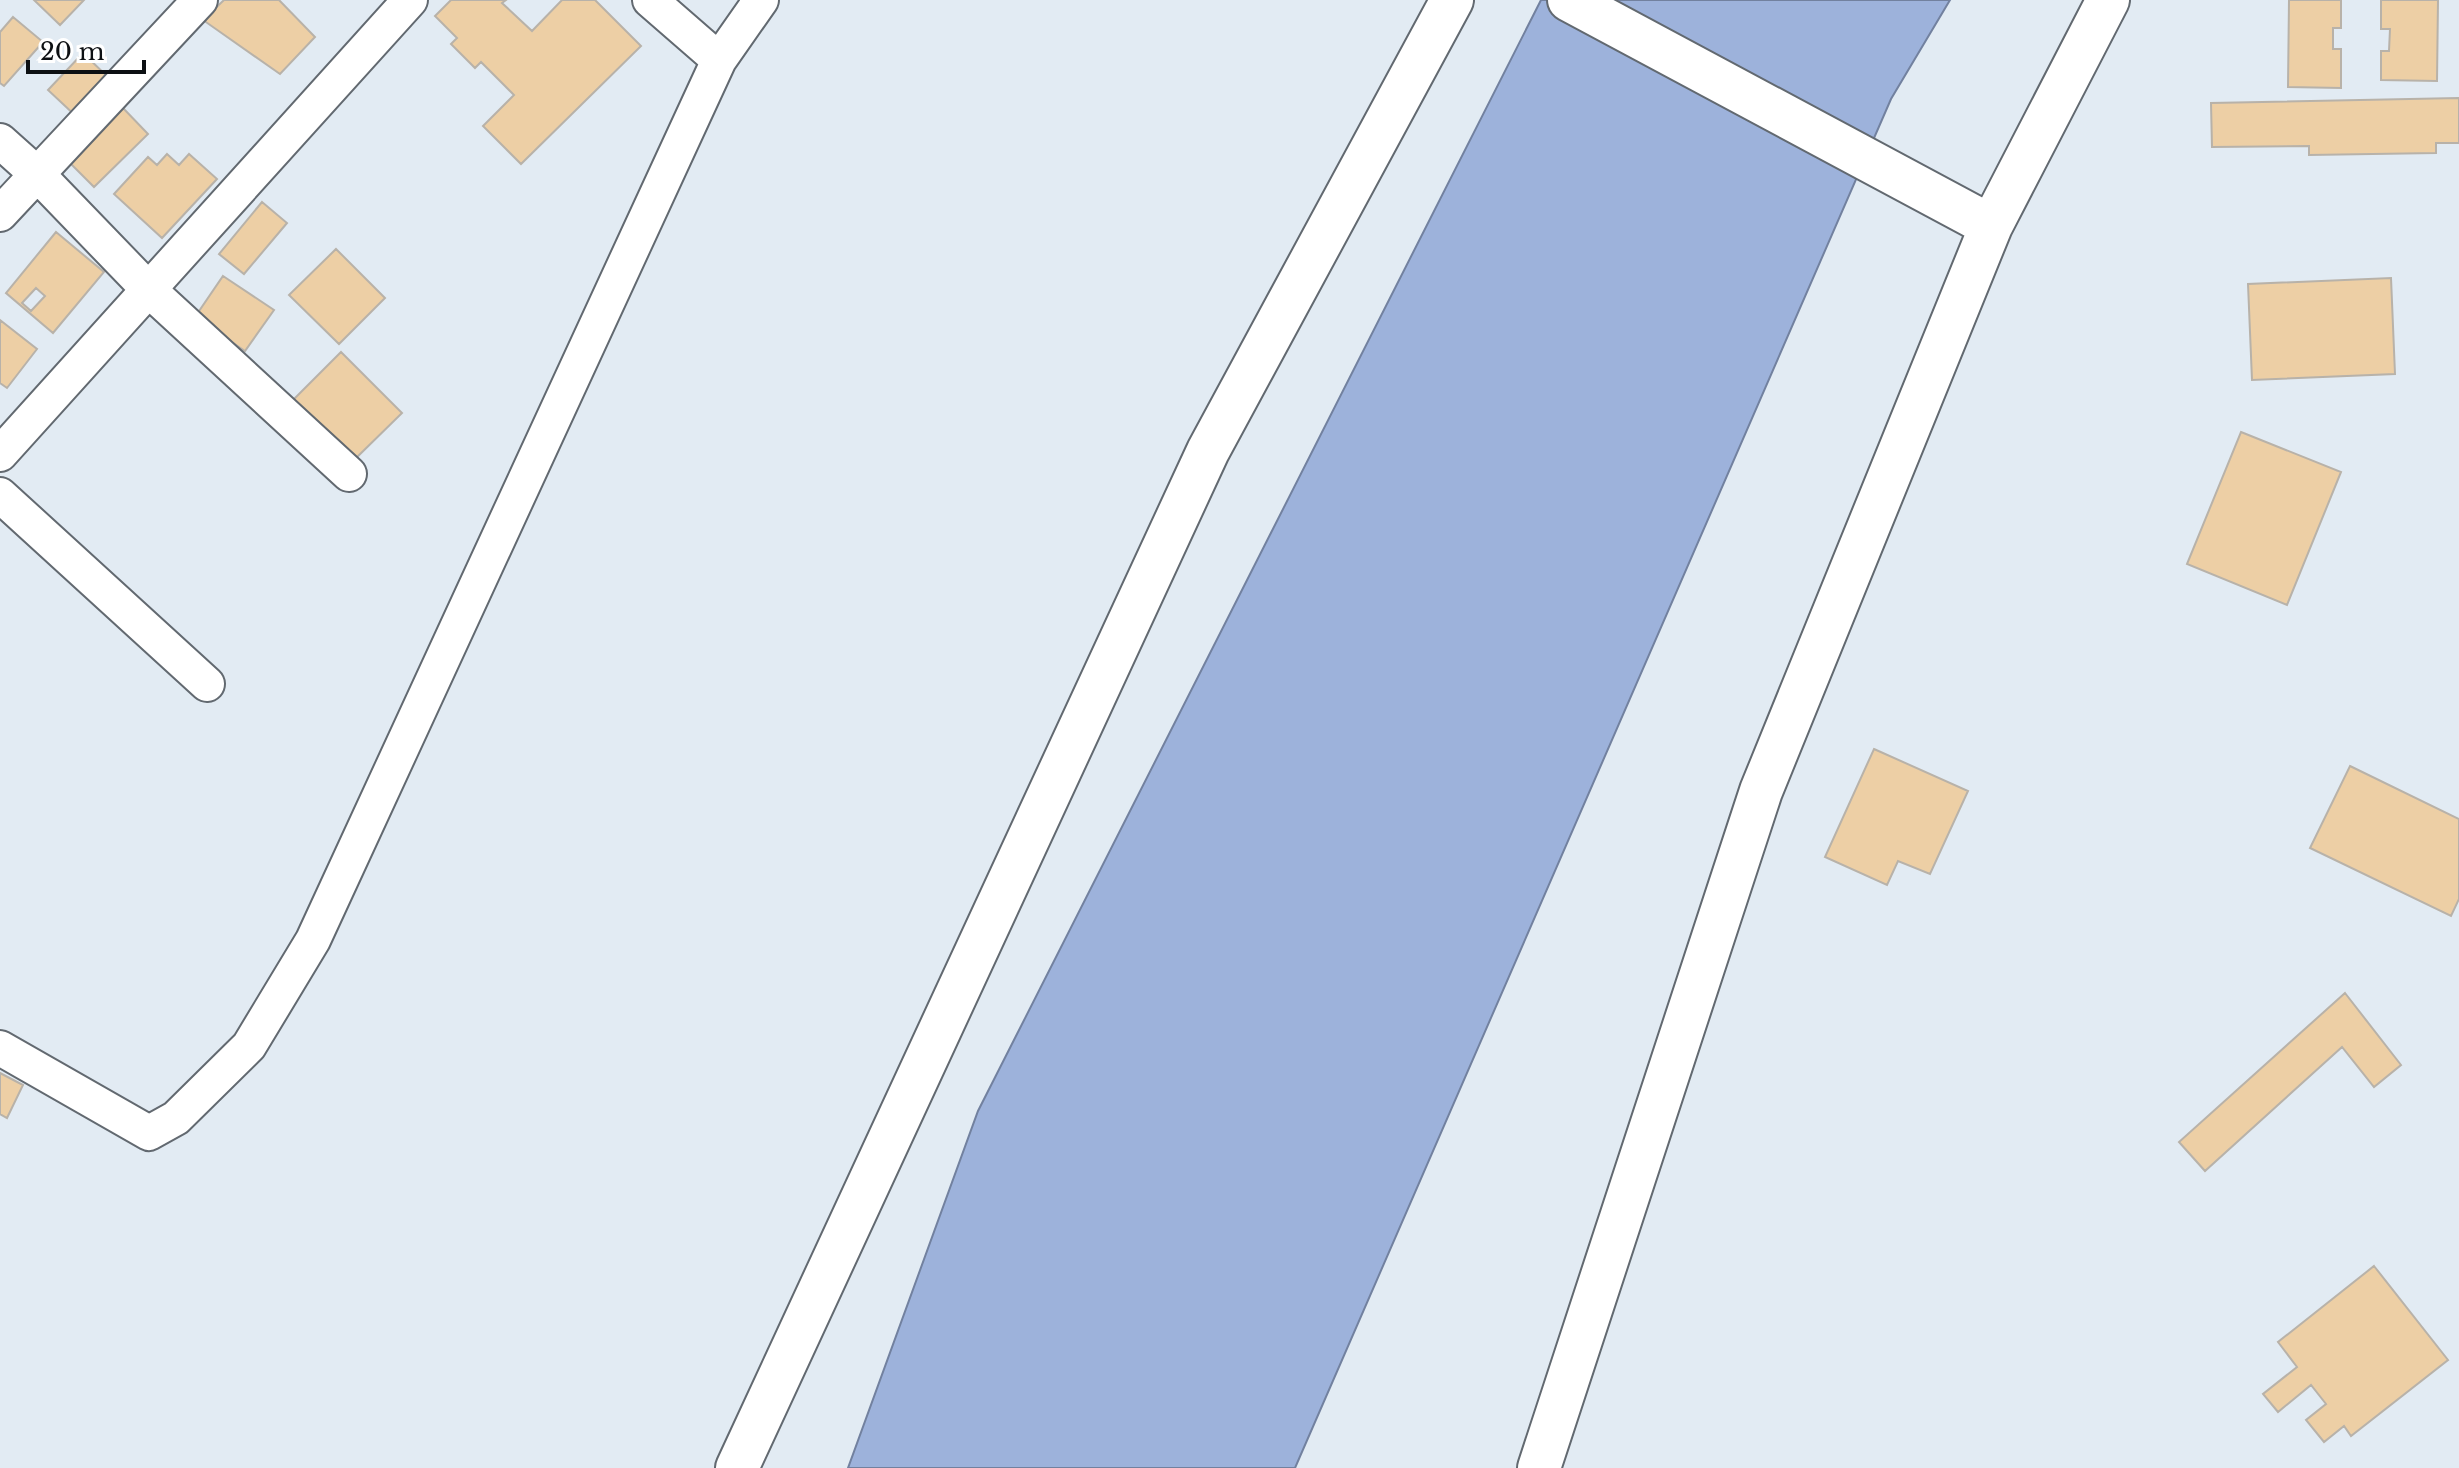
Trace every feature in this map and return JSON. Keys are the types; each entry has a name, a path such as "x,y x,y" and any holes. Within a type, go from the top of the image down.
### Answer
{"street":[{"path":"0,214 200,0"},
{"path":"0,454 410,0"},
{"path":"650,0 719,60"},
{"path":"0,1048 149,1133 176,1118 249,1046 313,940 719,60 761,0"},
{"path":"737,1468 1208,451 1452,0"},
{"path":"1569,0 1991,226"},
{"path":"1539,1468 1761,791 1991,226 2108,0"},
{"path":"0,141 38,175 149,290 349,474"},
{"path":"0,495 207,684"}],"water":[{"path":"1541,0 1950,0 1891,99 1295,1468 848,1468 978,1111"}],"building":[{"path":"34,0 84,0 60,25"},
{"path":"224,0 279,0 315,37 280,74 203,20"},
{"path":"451,0 506,0 502,3 532,31 562,0 595,0 641,46 521,164 483,126 514,95 481,62 475,68 451,44 457,38 435,16"},
{"path":"2289,0 2341,0 2341,28 2333,28 2333,49 2341,49 2341,88 2288,87"},
{"path":"2381,0 2438,0 2437,81 2381,80 2381,51 2389,51 2390,29 2381,29"},
{"path":"13,17 43,42 4,86 0,83 0,32"},
{"path":"83,53 113,82 79,119 48,90"},
{"path":"2459,98 2459,143 2436,143 2436,153 2309,155 2309,146 2212,147 2211,103"},
{"path":"123,108 148,134 94,187 69,162"},
{"path":"167,154 179,165 189,154 217,179 162,238 114,194 148,157 157,165"},
{"path":"262,202 287,223 244,274 219,254"},
{"path":"56,232 104,272 53,333 6,293","holes":["36,288 45,296 31,311 22,303"]},
{"path":"336,249 385,298 339,344 289,295"},
{"path":"223,276 274,310 245,351 195,317"},
{"path":"2391,278 2395,374 2252,380 2248,284"},
{"path":"0,320 37,349 7,388 0,383"},
{"path":"341,352 402,413 353,461 292,401"},
{"path":"2241,432 2341,472 2287,605 2187,564"},
{"path":"1874,749 1968,791 1930,874 1898,861 1887,885 1825,857"},
{"path":"2350,766 2459,819 2459,899 2451,916 2310,848"},
{"path":"2345,993 2401,1065 2374,1087 2342,1047 2205,1171 2179,1142"},
{"path":"0,1073 23,1085 7,1118 0,1114"},
{"path":"2374,1266 2448,1360 2351,1436 2344,1426 2324,1442 2306,1420 2326,1404 2311,1385 2278,1412 2263,1394 2297,1367 2278,1342"}]}
